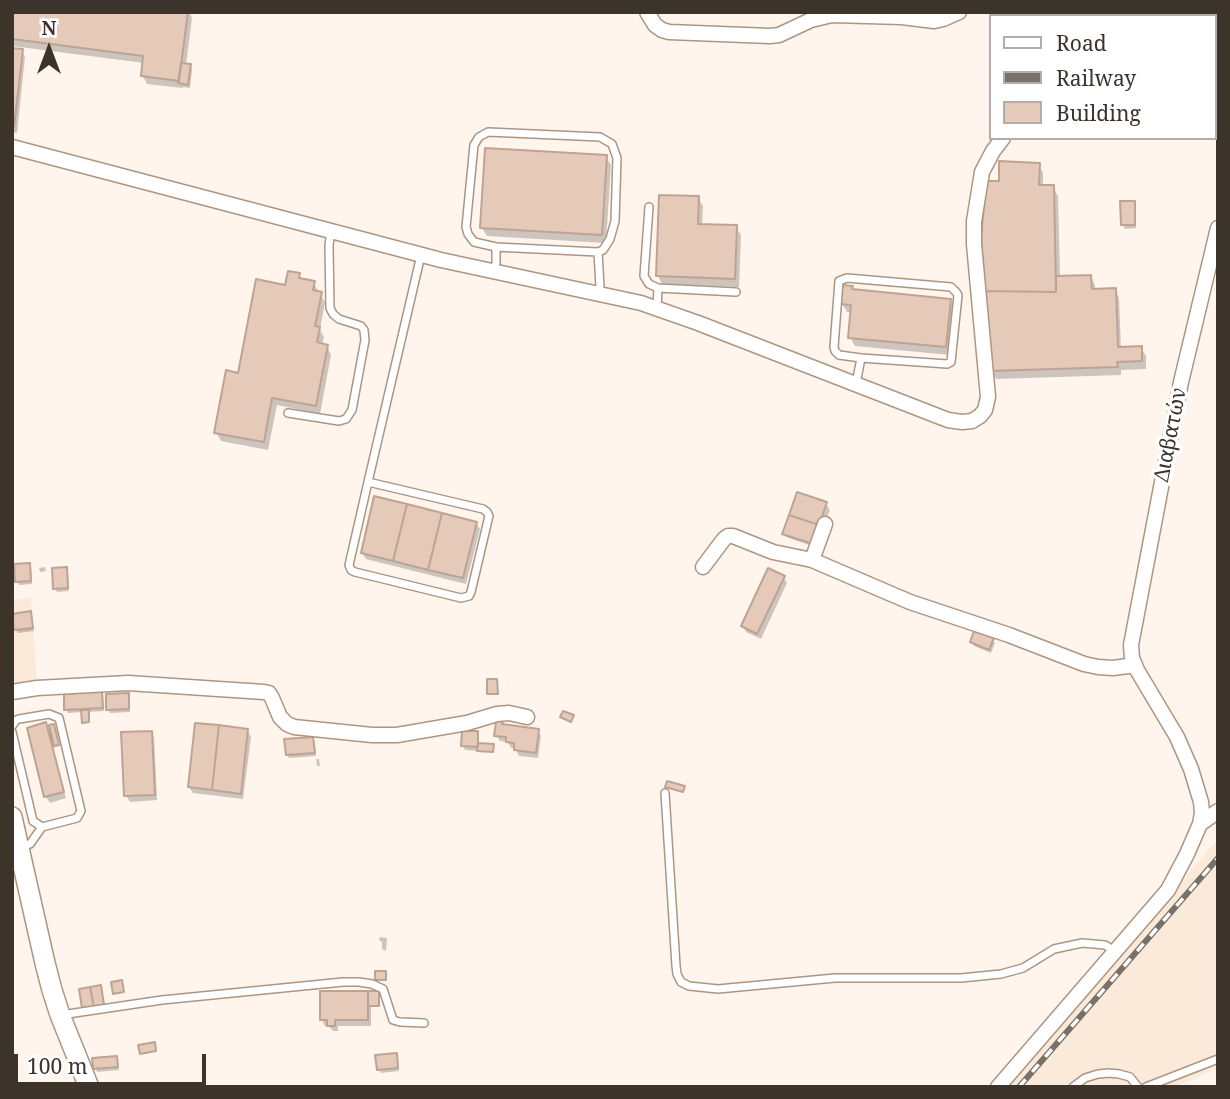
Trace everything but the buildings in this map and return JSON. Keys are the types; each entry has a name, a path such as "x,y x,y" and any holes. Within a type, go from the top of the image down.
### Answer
{"street":[{"path":"647,12 654,24 669,32 770,36 832,15 902,17 934,21 959,12"},
{"path":"12,147 421,254 640,303 948,420 962,422 972,421 979,416 985,410 988,397 974,221 982,172 1001,140"},
{"name":"Διαβατών","path":"1135,665 1131,645 1181,382 1218,228"},
{"path":"812,560 825,524"},
{"path":"703,567 728,536 742,538 773,552 812,560 910,602 1009,635 1084,664 1113,668 1135,665 1177,737 1191,769 1202,813 1187,854 1168,890 998,1087"},
{"path":"12,692 128,683 264,692 269,693 280,717 294,727 386,736 467,723 497,714 509,713 527,717"},
{"path":"1200,824 1218,811"},
{"path":"12,817 45,963 60,1015 89,1087"}],"lane":[{"path":"488,132 600,137 612,144 617,158 615,221 606,246 598,252 496,247 474,242 466,227 474,145 479,137 488,132"},
{"path":"649,207 644,276 649,285 658,288 736,292"},
{"path":"288,413 339,421 346,419 352,411 365,340 364,330 361,326 338,319 330,308 331,231"},
{"path":"494,271 496,247"},
{"path":"598,252 599,294"},
{"path":"368,482 487,512 488,520 468,596 461,598 355,572 349,565 350,559 421,254"},
{"path":"842,279 947,287 956,292 958,295 951,362 947,365 861,358 839,355 835,351 838,285 842,279"},
{"path":"657,309 658,288"},
{"path":"856,384 861,358"},
{"path":"12,726 19,719 49,714 59,718 81,811 77,818 42,827 30,844 19,847"},
{"path":"12,732 33,821 42,827"},
{"path":"665,793 676,966 681,982 689,986 718,989 835,978 961,978 1000,974 1023,968 1054,949 1082,943 1105,945 1116,951"},
{"path":"60,1015 162,1000 359,982 383,989 393,1020 424,1023"},
{"path":"1146,1087 1218,1059"},
{"path":"1073,1087 1098,1073 1119,1073 1130,1077 1138,1087"}],"shaded area":[{"path":"31,597 37,683 12,686 12,600"},
{"path":"1218,839 1218,1068 1175,1087 1003,1087"}],"railway":[{"path":"1019,1087 1218,858"}]}
